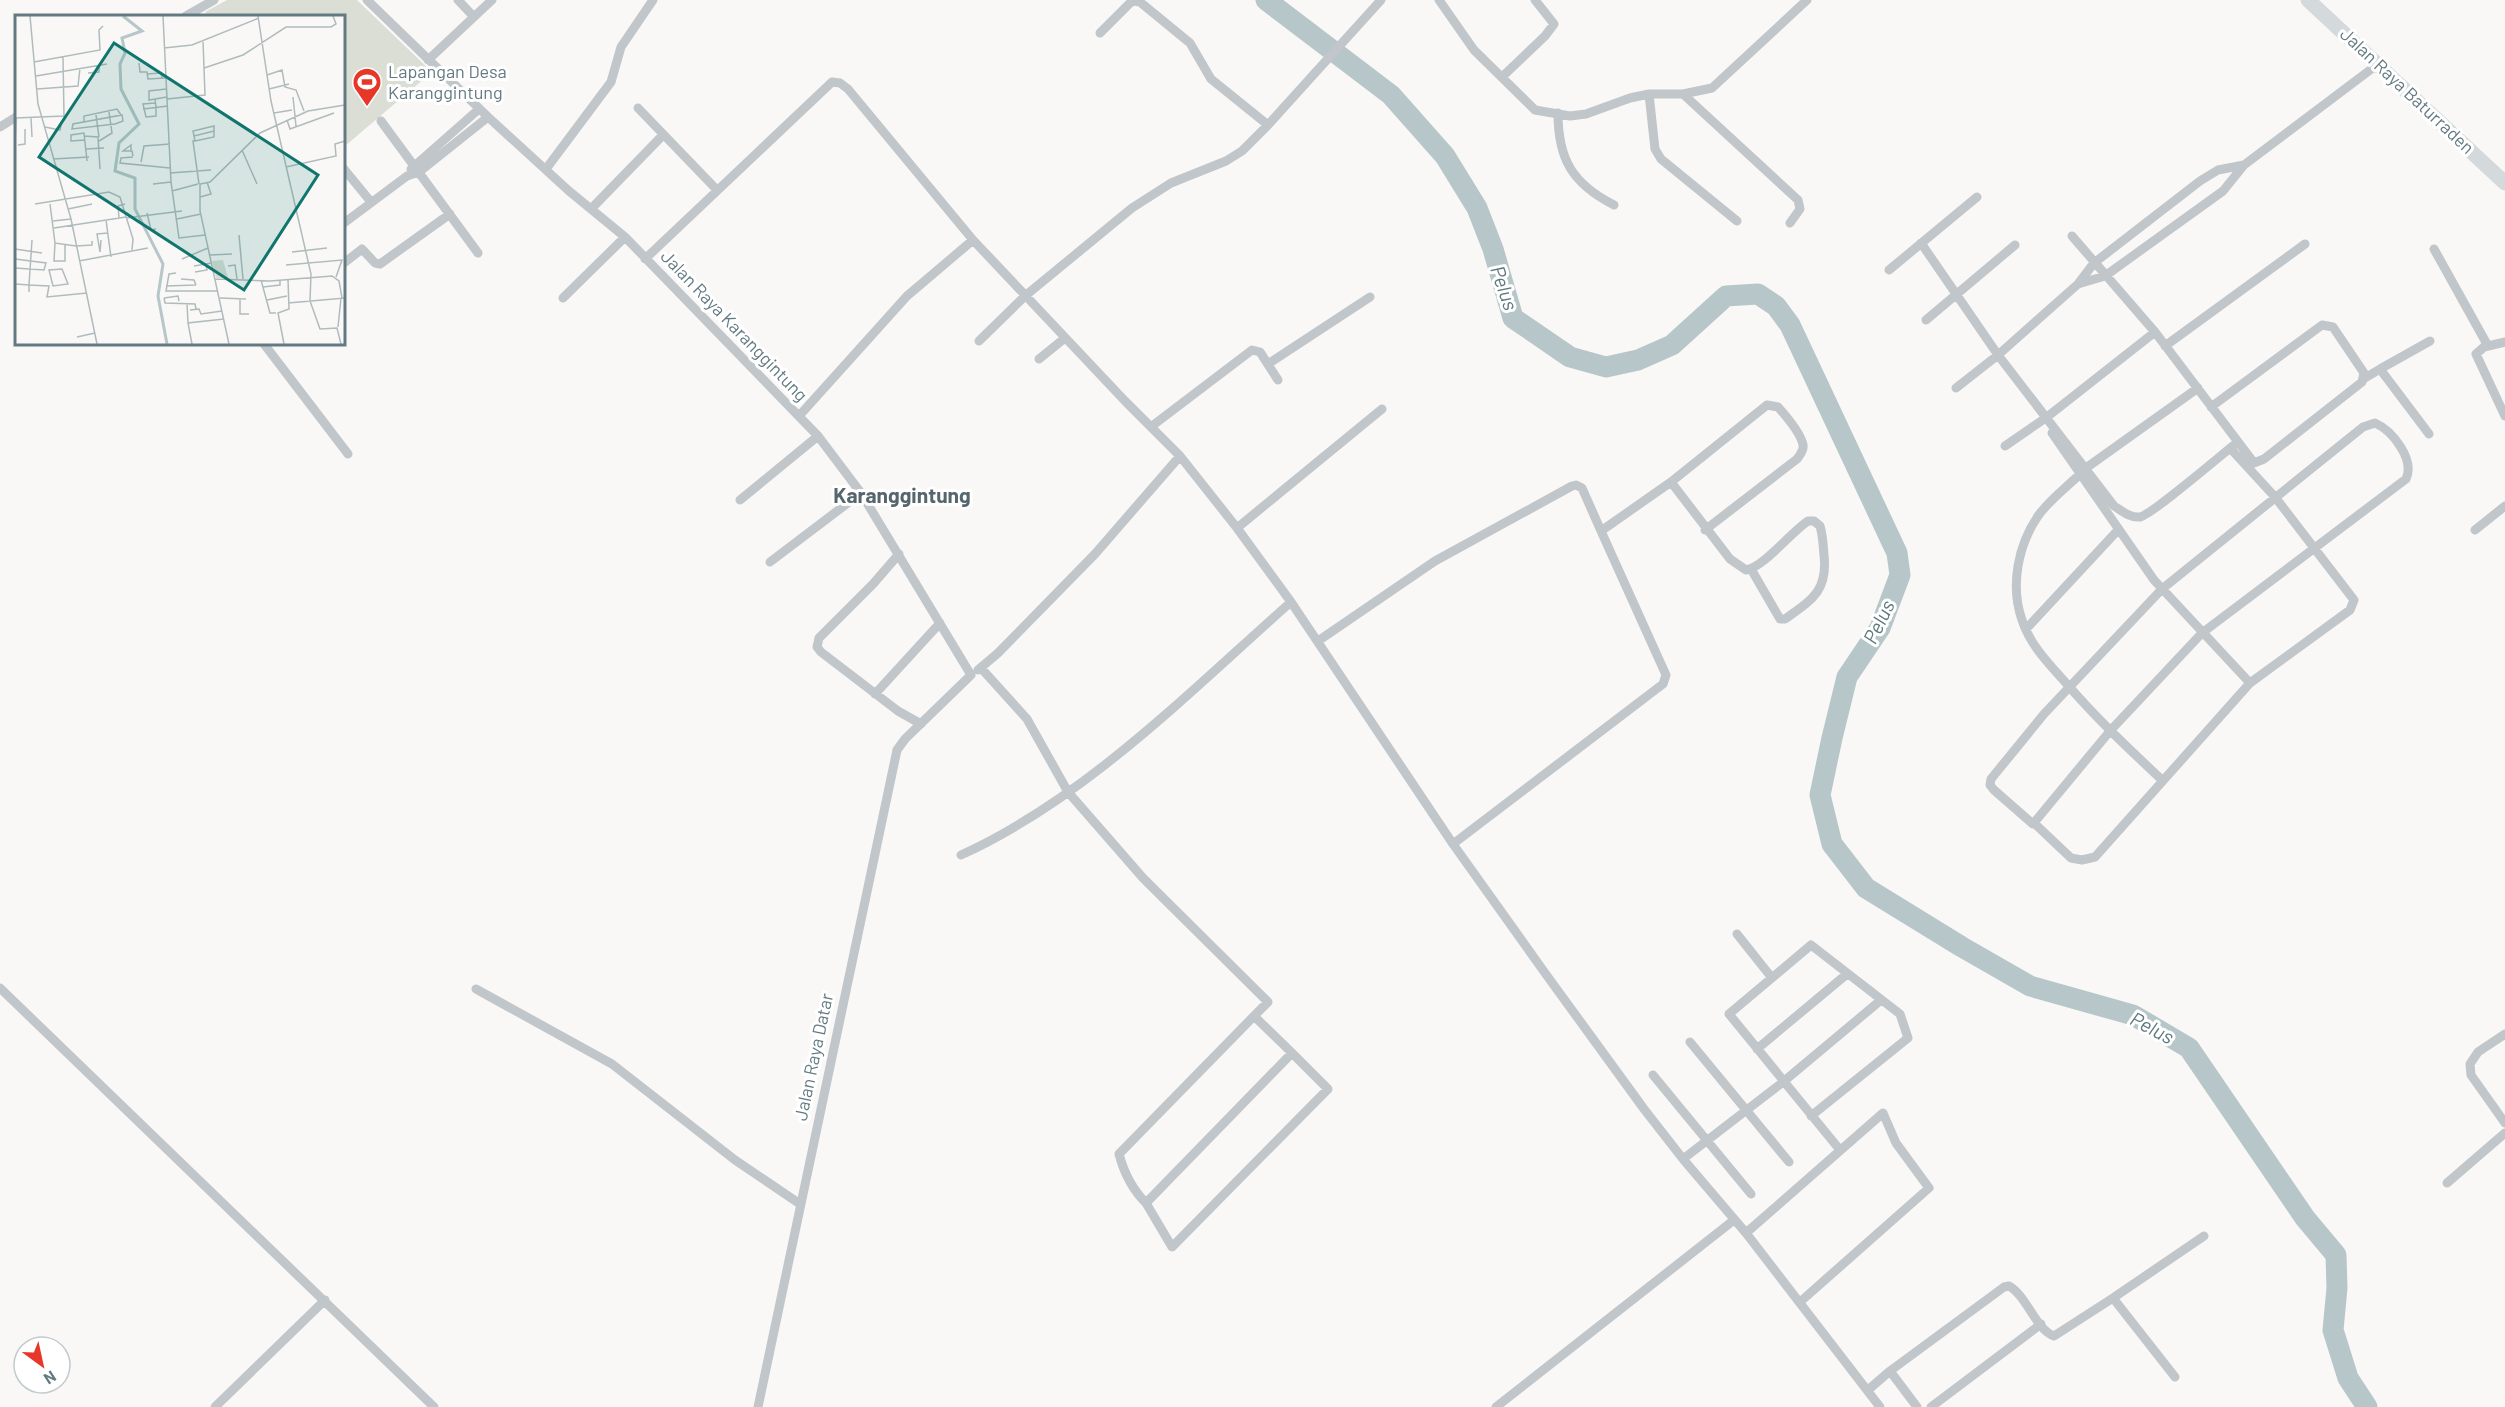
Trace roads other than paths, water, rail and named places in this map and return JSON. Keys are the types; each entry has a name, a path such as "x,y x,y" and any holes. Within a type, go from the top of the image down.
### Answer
{"main road":[{"name":"Jalan Raya Baturraden","path":"2308,0 2505,183"}],"street":[{"path":"188,15 214,0"},
{"name":"Jalan Raya Karanggintung","path":"368,0 479,109 625,237 818,436 861,493 971,675"},
{"path":"458,0 474,17"},
{"path":"428,60 492,0"},
{"path":"546,169 610,82 621,47 653,0"},
{"path":"979,341 1025,296 1132,208 1170,183 1226,161 1242,151 1381,0"},
{"path":"1439,0 1474,50 1535,110 1558,112 1570,116 1586,114 1630,98 1649,94 1683,94 1712,88 1807,0"},
{"path":"1502,77 1545,36 1554,24 1534,0"},
{"path":"1100,33 1130,3 1140,2 1190,43 1211,79 1268,125"},
{"path":"2078,285 2105,276 2216,196 2231,184 2244,165 2378,64"},
{"path":"645,259 832,82 840,82 848,89 973,240 1180,456 1237,528 1318,641 1453,844 1558,991 1683,1159 1746,1233 1880,1407"},
{"path":"1649,94 1655,149 1660,159 1737,221"},
{"path":"1683,94 1798,200 1800,209 1790,224"},
{"path":"638,108 717,190"},
{"path":"416,169 479,109"},
{"path":"1558,112 1561,142 1567,163 1578,183 1614,206"},
{"path":"1,124 15,117"},
{"path":"345,222 488,117"},
{"path":"381,121 478,253"},
{"path":"591,209 663,135"},
{"path":"1956,388 1998,355 2078,285 2094,263 2204,179 2218,170 2244,165"},
{"path":"345,170 371,202"},
{"path":"2204,179 2216,196"},
{"path":"1889,270 1977,197"},
{"path":"345,262 362,249 375,263 380,264 450,214"},
{"path":"2072,236 2155,332 2251,459 2258,462 2365,378 2430,341"},
{"path":"563,298 625,237"},
{"path":"799,416 907,296 973,240"},
{"path":"1921,243 1957,292 1998,355 2083,471 2114,506 2128,515 2137,517 2153,511 2238,441"},
{"path":"2165,346 2306,244"},
{"path":"1926,320 2015,245"},
{"path":"2434,249 2488,346"},
{"path":"1268,364 1370,297"},
{"path":"2211,407 2322,325 2333,327 2361,367 2365,378"},
{"path":"2005,446 2155,332"},
{"path":"1039,359 1065,338"},
{"path":"2505,342 2478,350 2476,354 2505,416"},
{"path":"265,345 348,454"},
{"path":"1152,426 1252,350 1260,352 1278,380"},
{"path":"2379,369 2429,434"},
{"path":"2162,780 2110,731 2034,646 2021,620 2017,597 2018,565 2029,530 2039,513 2083,471 2198,388"},
{"path":"1600,531 1671,482 1767,405 1778,407 1799,436 1804,446 1802,452 1797,459 1705,530"},
{"path":"1237,528 1382,409"},
{"path":"2034,823 2110,731 2202,633 2313,547 2406,479 2409,471 2408,464 2401,448 2382,426 2375,423 2363,427 2275,497 2162,589 2044,714 1991,779 1990,784 2030,824 2034,823 2071,858 2082,860 2095,857 2250,683 2350,610 2354,604 2355,600 2313,547 2275,497 2230,448"},
{"path":"740,500 818,436"},
{"path":"899,554 817,643 821,652 898,711 921,724 981,668 1095,554 1180,456"},
{"path":"2083,471 2118,530 2162,589 2250,683"},
{"path":"1671,482 1705,530 1730,559 1742,568 1751,569 1808,521 1814,521 1820,526 1826,570 1822,585 1802,607 1785,619 1780,619 1751,569"},
{"path":"1318,641 1435,561 1572,486 1582,488 1666,675 1664,684 1453,844"},
{"path":"770,562 861,493"},
{"path":"2475,530 2505,506"},
{"path":"2025,629 2118,530"},
{"path":"961,855 1026,822 1068,792 1146,731 1291,602"},
{"path":"875,693 940,623"},
{"path":"981,668 1027,719 1068,792 1143,878 1268,1002 1254,1016 1119,1154 1125,1174 1146,1203 1172,1247 1328,1089 1254,1016"},
{"name":"Jalan Raya Datar","path":"758,1407 897,750 921,724"},
{"path":"1737,934 1772,978"},
{"path":"1811,1116 1908,1038 1900,1014 1811,945 1729,1014 1783,1082 1811,1116 1840,1150"},
{"path":"1757,1049 1847,974"},
{"path":"0,988 434,1407"},
{"path":"476,989 612,1064 735,1160 800,1204"},
{"path":"1683,1159 1783,1082 1881,1000"},
{"path":"2505,1034 2478,1052 2470,1064 2471,1075 2505,1123"},
{"path":"1689,1042 1789,1162"},
{"path":"1146,1203 1292,1053"},
{"path":"1653,1075 1751,1194"},
{"path":"1746,1233 1883,1113 1896,1143 1929,1188 1800,1302"},
{"path":"2447,1183 2505,1133"},
{"path":"1496,1407 1734,1220"},
{"path":"1868,1390 1890,1371 2007,1286 2017,1291 2050,1335 2054,1336 2204,1236"},
{"path":"2113,1298 2175,1377"},
{"path":"215,1407 325,1300"},
{"path":"1931,1407 2041,1324"},
{"path":"1890,1371 1917,1407"}],"waterway":[{"name":"Pelus","path":"1266,0 1391,95 1445,156 1477,208 1493,249 1513,318 1570,357 1606,367 1638,360 1672,345 1726,296 1758,294 1776,306 1790,325 1897,553 1900,575 1880,628 1847,677 1820,795 1832,844 1866,888 2030,986 2133,1015 2189,1048 2305,1218 2336,1255 2337,1288 2333,1330 2348,1378 2367,1407"}],"place":[{"name":"Lapangan Desa Karanggintung","path":"367,108"}],"district":[{"name":"Karanggintung","path":"902,496"}]}
